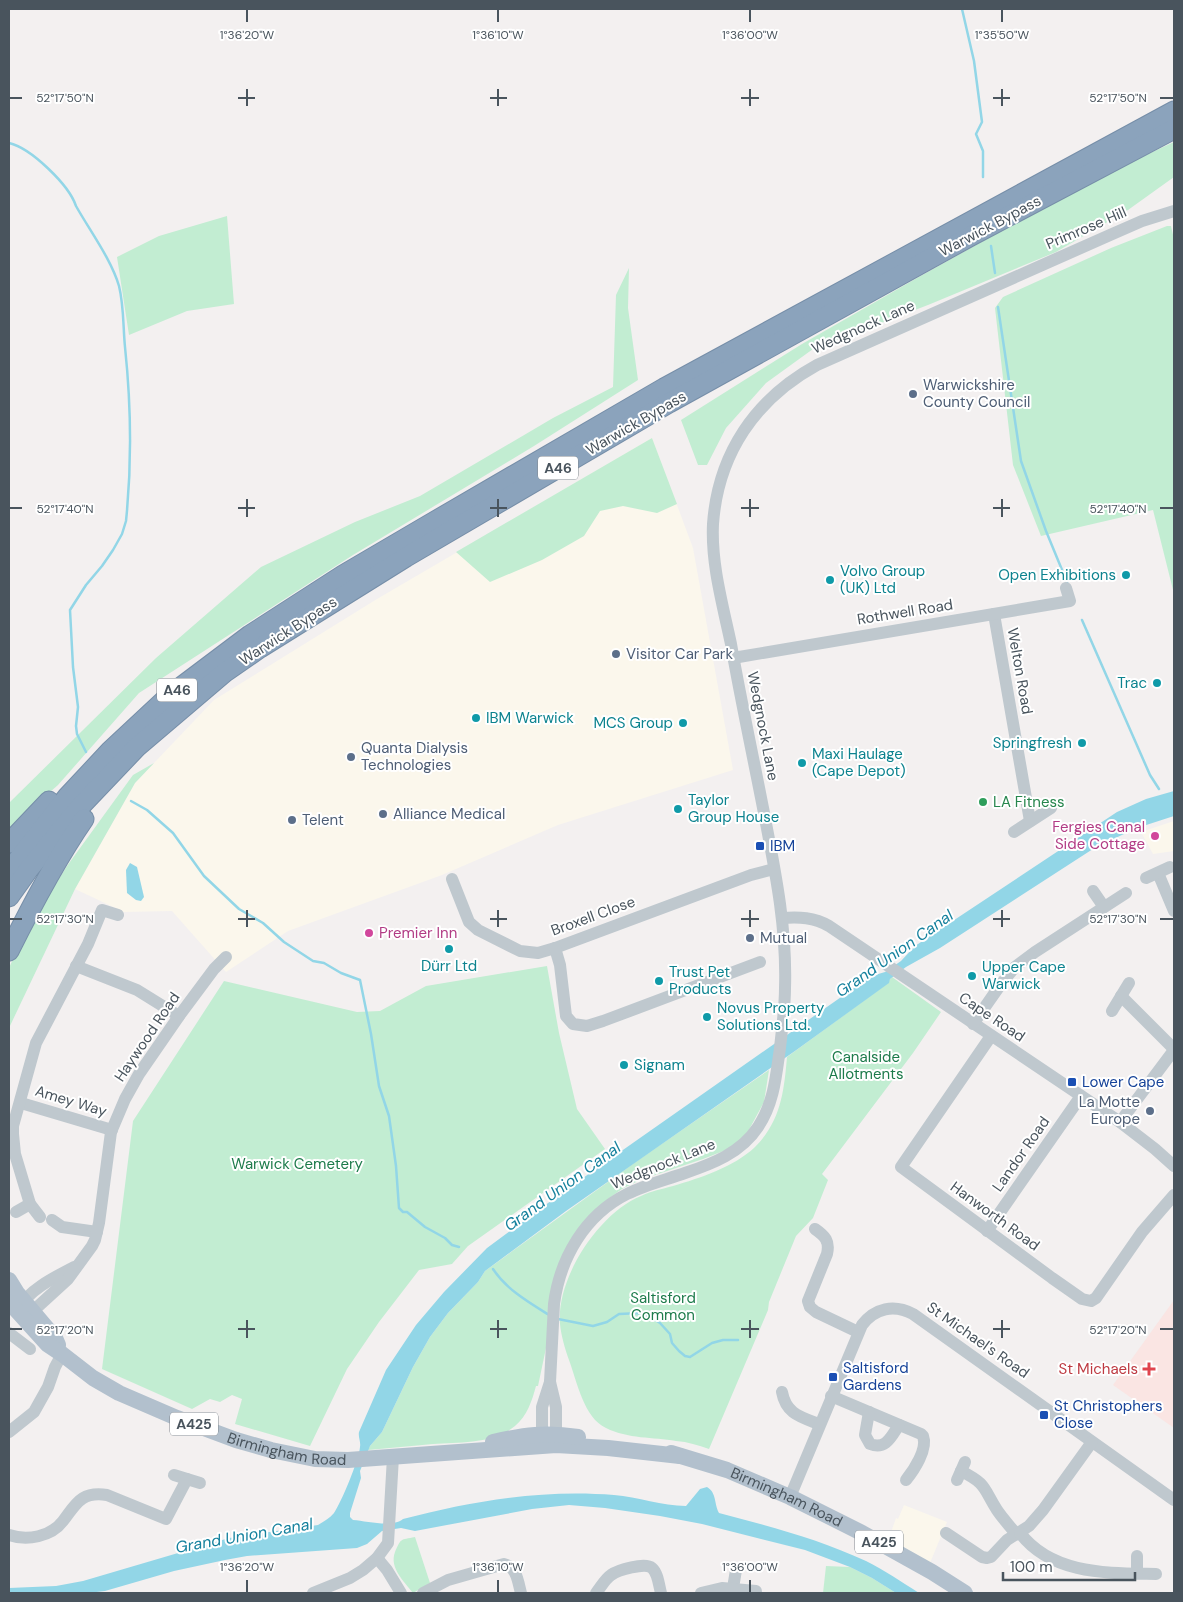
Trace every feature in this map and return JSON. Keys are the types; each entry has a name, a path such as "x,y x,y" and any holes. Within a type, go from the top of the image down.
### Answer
{"highway":[{"name":"Warwick Bypass","path":"9,871 67,797 110,751 169,696 250,635 343,575 664,388 1174,111"},
{"name":"Warwick Bypass","path":"9,897 29,869 78,809 137,747 224,673 293,626 406,556 669,404 868,292 1174,129"},
{"path":"9,951 32,904 63,850 137,747"},
{"path":"9,843 57,793 110,751"}],"main road":[{"name":"Birmingham Road","path":"17,1299 47,1344 93,1378 177,1418 235,1439 307,1458 343,1460 442,1453 522,1435 549,1440 658,1449 727,1470 790,1497 862,1533 932,1572 965,1593"}],"street":[{"name":"Primrose Hill","path":"1012,278 1124,228 1174,211"},
{"name":"Wedgnock Lane","path":"549,1440 542,1407 550,1382 553,1313 556,1292 566,1260 579,1236 599,1212 629,1193 699,1168 732,1153 758,1126 771,1099 776,1077 783,1020 786,968 782,918 716,564 713,526 718,490 725,469 734,447 749,422 766,403 797,377 817,365 1012,278"},
{"name":"Rothwell Road","path":"733,658 1070,601 1066,588"},
{"name":"Welton Road","path":"994,614 1030,821"},
{"path":"1014,832 1051,808"},
{"name":"Broxell Close","path":"452,879 469,922 478,930 520,950 538,953 743,878 774,869"},
{"path":"1158,872 1174,910"},
{"path":"1093,891 1104,907"},
{"path":"972,1024 1015,967 1126,893"},
{"path":"97,1232 62,1227 46,1218 30,1204 15,1154 13,1126 21,1103 36,1043 91,937 102,910 118,915"},
{"name":"Cape Road","path":"782,918 801,917 822,922 1120,1122 1174,1166"},
{"path":"555,948 560,965 566,1016 573,1024 587,1026 760,962"},
{"name":"Haywood Road","path":"17,1299 76,1266 92,1246 97,1232 112,1130 130,1087 179,1016 214,969 226,958"},
{"path":"76,966 137,990 179,1016"},
{"path":"1112,1011 1129,983"},
{"path":"1120,1122 1174,1050 1121,996"},
{"name":"Hanworth Road","path":"992,1036 901,1167 987,1231 1082,1298 1091,1302 1096,1298 1152,1220 1174,1195"},
{"name":"Landor Road","path":"987,1231 1081,1096"},
{"name":"Amey Way","path":"21,1103 112,1130"},
{"path":"16,1212 30,1204"},
{"path":"815,1229 826,1238 829,1246 808,1301 810,1307 816,1312 858,1332"},
{"name":"St Michael's Road","path":"790,1497 858,1332 865,1320 881,1310 893,1308 907,1310 1174,1500"},
{"path":"9,1333 29,1345"},
{"path":"9,1432 34,1412 48,1387 62,1354"},
{"path":"782,1392 786,1403 794,1413 820,1424"},
{"path":"831,1396 921,1434 925,1439 917,1464 906,1480"},
{"path":"869,1412 865,1435 870,1444 879,1446 887,1443 899,1425"},
{"path":"946,1532 978,1555 991,1557 1007,1540 1029,1526 1043,1510 1092,1442"},
{"path":"313,1593 350,1578 363,1570 377,1558 388,1543 393,1457"},
{"path":"961,1471 974,1477 982,1485 997,1510 1018,1534 1036,1550 1058,1562 1099,1572 1156,1574"},
{"path":"174,1475 200,1483"},
{"path":"9,1535 31,1538 45,1534 57,1527 72,1507 80,1500 89,1495 97,1494 107,1495 164,1525 187,1479"},
{"path":"1137,1556 1137,1573"},
{"path":"377,1558 402,1593"},
{"path":"423,1593 448,1580 504,1564 514,1569 521,1593"},
{"path":"596,1593 613,1573 646,1565 655,1571 661,1593"},
{"path":"733,1588 736,1570"},
{"path":"701,1593 722,1588 756,1591"}],"shaded area":[{"path":"652,438 693,548 733,770 558,825 442,875 288,931 226,972 172,911 124,912 75,889 135,783 214,700 377,599"},
{"path":"1174,821 1174,851 1153,854 1141,832"},
{"name":"St Michaels","path":"1174,1300 1174,1428 1113,1385"},
{"path":"904,1505 947,1522 930,1563 889,1538 896,1518 898,1519"}],"green space":[{"path":"1174,142 1174,177 1128,210 1056,252 928,305 813,349 766,383 726,428 707,465 698,465 681,420 802,344 917,278 1094,179"},
{"path":"227,216 234,304 187,311 129,335 117,257 159,236"},
{"path":"1171,226 1174,239 1174,594 1153,510 1041,536 1013,465 995,308 1003,297 1111,248"},
{"path":"629,268 628,308 638,380 534,446 353,555 139,693 58,785 9,828 9,803 156,658 261,567 355,522 420,496 553,418 613,387 616,295"},
{"path":"652,438 677,504 657,513 623,506 600,511 584,536 542,560 490,582 456,552"},
{"path":"154,763 135,783 75,889 9,1028 9,968 24,934 67,866 133,775"},
{"name":"Warwick Cemetery","path":"547,966 559,1033 577,1109 605,1149 468,1246 452,1264 419,1270 379,1322 347,1369 310,1446 235,1424 242,1399 232,1395 220,1402 210,1399 192,1409 102,1369 133,1121 224,981 357,1012 380,1011 426,986"},
{"name":"Saltisford Common","path":"892,977 941,1012 913,1053 822,1174 828,1180 813,1218 796,1236 769,1302 768,1310 709,1449 685,1442 614,1432 598,1423 587,1408 578,1389 560,1324 565,1287 583,1249 610,1217 625,1204 649,1193 716,1171 747,1154 755,1147 771,1127 780,1105 787,1057 888,983"},
{"path":"769,1070 764,1102 745,1137 726,1150 640,1180 622,1189 608,1199 576,1233 538,1386 536,1386 526,1413 515,1426 497,1436 476,1441 368,1450 382,1432 413,1367 430,1337 448,1313 478,1282 485,1271 637,1161"},
{"path":"415,1537 430,1583 413,1593 398,1574 394,1558 400,1542 404,1539"},
{"path":"826,1566 850,1567 896,1593 823,1593"}],"water":[{"path":"1174,791 1174,816 1137,828 1096,847 940,948 906,967 890,979 889,983 795,1051 566,1211 485,1271 478,1282 448,1313 430,1337 413,1367 382,1432 370,1446 360,1471 361,1478 350,1513 350,1517 353,1520 393,1523 403,1519 481,1502 534,1495 561,1494 614,1495 668,1505 686,1506 700,1489 707,1487 714,1495 719,1513 794,1534 848,1553 879,1568 919,1593 896,1593 850,1567 805,1550 702,1524 605,1508 569,1505 532,1509 415,1531 401,1528 382,1531 367,1544 357,1548 247,1556 225,1560 174,1571 105,1591 88,1593 9,1593 9,1588 56,1586 83,1581 229,1538 318,1525 327,1519 337,1508 349,1481 359,1453 359,1432 386,1370 416,1325 444,1292 487,1248 563,1192 854,988 875,975 885,972 901,961 915,946 1117,812 1146,799"},
{"path":"130,863 137,867 144,897 141,901 136,900 127,893 126,870"}],"waterway":[{"path":"962,9 974,61 982,122 976,134 983,151 983,177"},
{"path":"9,143 28,152 48,168 66,188 111,266 119,286 122,301 129,390 130,434 126,521 122,534 113,550 86,585 70,610 73,667 78,707 76,726 77,734 86,752"},
{"path":"991,246 995,273"},
{"path":"998,307 1021,461 1046,531 1067,582"},
{"path":"1082,620 1150,775 1159,789"},
{"path":"131,801 147,810 173,833 204,876 239,909 263,923 284,942 313,961 324,963 341,973 360,980 379,1086 389,1116 396,1166 399,1208 425,1227 445,1238 452,1245 459,1247"},
{"path":"493,1269 511,1289 549,1315"},
{"path":"558,1319 593,1326 607,1322 619,1314 641,1313 660,1323 670,1334 672,1343 679,1351 685,1356 690,1357 712,1343 723,1340 738,1340"}],"place":[{"name":"Warwickshire County Council","path":"913,394"},
{"name":"Open Exhibitions","path":"1126,575"},
{"name":"Volvo Group (UK) Ltd","path":"830,580"},
{"name":"Visitor Car Park","path":"616,654"},
{"name":"Trac","path":"1157,683"},
{"name":"IBM Warwick","path":"476,718"},
{"name":"MCS Group","path":"683,723"},
{"name":"Springfresh","path":"1082,743"},
{"name":"Quanta Dialysis Technologies","path":"351,757"},
{"name":"Maxi Haulage (Cape Depot)","path":"802,763"},
{"name":"LA Fitness","path":"983,802"},
{"name":"Taylor Group House","path":"678,809"},
{"name":"Alliance Medical","path":"383,814"},
{"name":"Telent","path":"292,820"},
{"name":"Fergies Canal Side Cottage","path":"1155,836"},
{"name":"IBM","path":"760,846"},
{"name":"Premier Inn","path":"369,933"},
{"name":"Mutual","path":"750,938"},
{"name":"Dürr Ltd","path":"449,949"},
{"name":"Upper Cape Warwick","path":"972,976"},
{"name":"Trust Pet Products","path":"659,981"},
{"name":"Novus Property Solutions Ltd.","path":"707,1017"},
{"name":"Signam","path":"624,1065"},
{"name":"Lower Cape","path":"1072,1082"},
{"name":"La Motte Europe","path":"1150,1111"},
{"name":"St Michaels","path":"1149,1369"},
{"name":"Saltisford Gardens","path":"833,1377"},
{"name":"St Christophers Close","path":"1044,1415"}],"water label":[{"name":"Grand Union Canal","path":"894,953"},
{"name":"Grand Union Canal","path":"562,1186"},
{"name":"Grand Union Canal","path":"244,1535"}],"park label":[{"name":"Canalside Allotments","path":"866,1066"}]}
